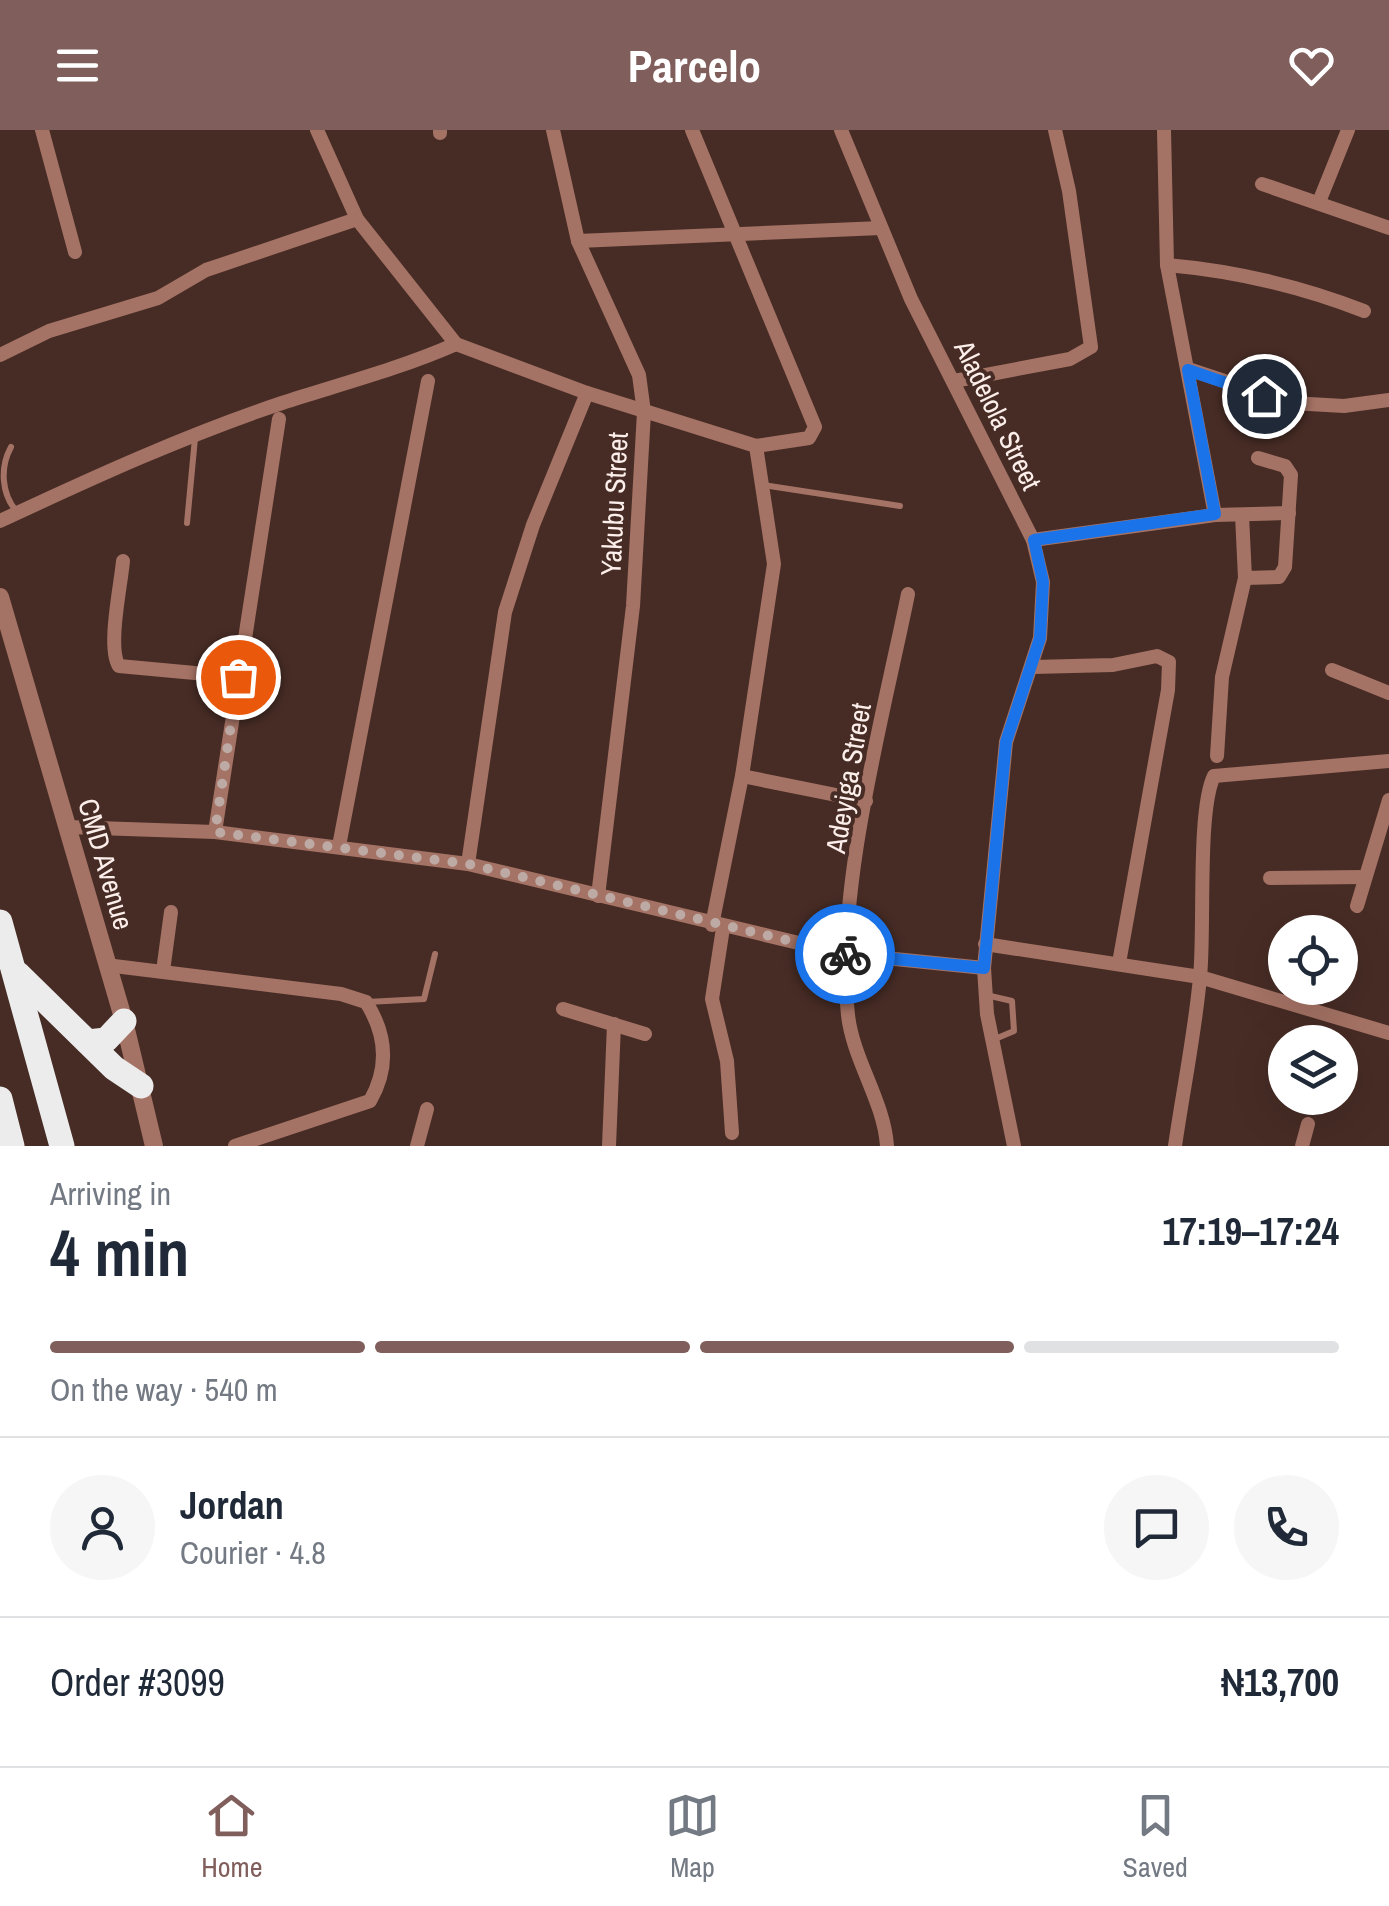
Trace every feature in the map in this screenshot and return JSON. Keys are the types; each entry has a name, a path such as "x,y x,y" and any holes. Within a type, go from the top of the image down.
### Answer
{"highway":[{"path":"0,922 62,1146"},
{"path":"9,956 33,992 114,1068 141,1086"},
{"path":"88,1042 106,1040 124,1021"},
{"path":"0,1099 12,1146"}],"street":[{"path":"42,130 75,252"},
{"path":"318,130 357,219 456,344 587,393 756,446 809,438 814,427 692,130"},
{"name":"Yakubu Street","path":"553,130 578,241 639,375 644,412 633,606 598,896"},
{"name":"Aladelola Street","path":"841,130 954,381 1034,540 1043,582 1033,667 1006,742 985,944 984,995 1014,1146"},
{"path":"954,381 1070,359 1091,347 1069,191 1054,130"},
{"path":"1164,130 1167,265 1215,514"},
{"path":"1319,202 1348,130"},
{"path":"1262,184 1389,228"},
{"path":"0,355 49,331 158,298 206,270 357,219"},
{"path":"578,241 882,228"},
{"path":"1167,265 1222,270 1314,292 1364,312"},
{"path":"0,521 280,404 402,368 456,344"},
{"path":"1188,370 1291,404 1344,406 1389,400"},
{"path":"339,846 428,381"},
{"path":"468,864 505,612 532,525 587,393"},
{"path":"215,832 279,419"},
{"path":"732,1132 727,1061 712,999 718,927 774,564 756,446"},
{"path":"1246,578 1274,578 1283,573 1289,513 1290,468 1258,458"},
{"path":"1034,540 1215,514 1289,513"},
{"path":"1217,756 1222,677 1246,578 1242,514"},
{"path":"123,561 114,658 119,666 238,677"},
{"name":"Adeyiga Street","path":"887,1146 849,1020 845,954 866,801 908,594"},
{"name":"CMD Avenue","path":"0,597 124,1021 154,1146"},
{"path":"1033,667 1113,664 1157,656 1168,662 1144,836 1120,963"},
{"path":"1332,670 1389,693"},
{"path":"1175,1146 1200,978 1205,834 1214,776 1389,761"},
{"path":"742,776 866,801"},
{"path":"1358,906 1389,800"},
{"path":"67,827 215,832 468,864 718,927 845,954 984,968"},
{"path":"1270,878 1364,877"},
{"path":"163,971 170,912"},
{"path":"985,944 1200,978 1389,1033"},
{"path":"106,964 357,996 366,1002 380,1033 386,1068 370,1101 235,1146"},
{"path":"563,1009 645,1034"},
{"path":"609,1146 614,1024"},
{"path":"417,1146 427,1109"},
{"path":"1302,1146 1308,1124"}],"lane":[{"path":"187,523 195,437"},
{"path":"11,447 2,468 6,491 18,513"},
{"path":"762,485 900,506"},
{"path":"366,1002 424,999 435,954"},
{"path":"984,995 1012,1001 1014,1031 995,1040"}],"way so far":[{"path":"238,677 215,832 468,864 723,928 845,954"}],"route":[{"path":"845,954 984,968 1006,742 1040,638 1043,582 1034,540 1215,514 1188,370 1264,396"}]}
